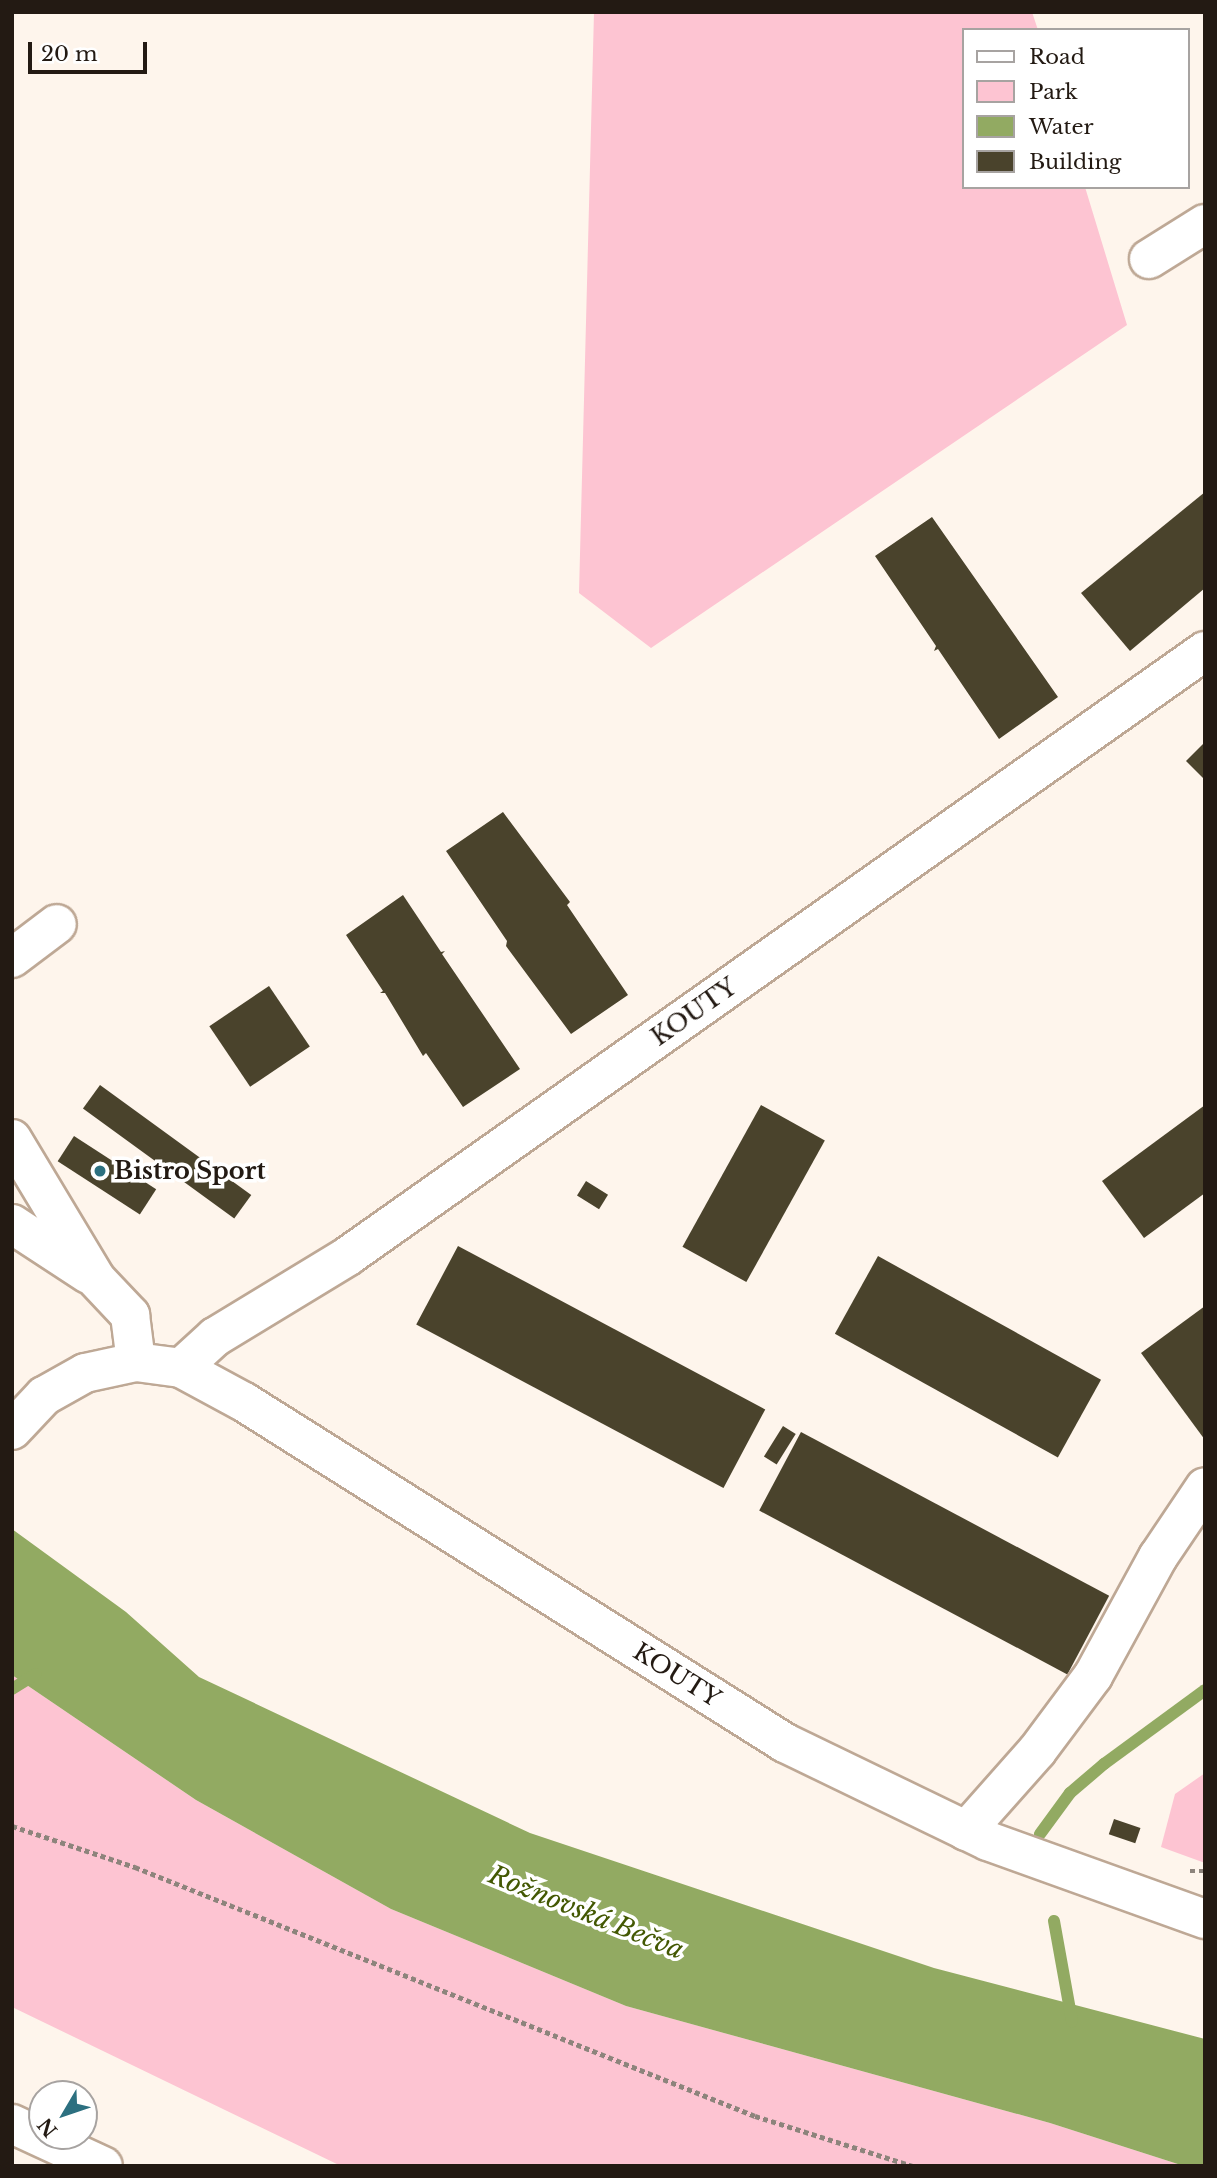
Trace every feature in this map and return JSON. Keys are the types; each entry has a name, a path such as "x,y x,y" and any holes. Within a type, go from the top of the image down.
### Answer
{"street":[{"path":"1149,259 1205,224"},
{"name":"KOUTY","path":"181,1368 215,1337 348,1256 1205,651"},
{"path":"12,958 57,924"},
{"path":"12,1139 96,1279 130,1315 136,1362"},
{"path":"12,1224 96,1279"},
{"name":"KOUTY","path":"12,1430 63,1383 106,1366 136,1362 181,1368 244,1402 785,1743 966,1831 1205,1919"},
{"path":"966,1831 1045,1740 1093,1676 1157,1557 1205,1486"},
{"path":"12,2124 103,2166"}],"path":[{"path":"12,1826 135,1867 755,2116 913,2166"}],"green space":[{"path":"594,12 1032,12 1037,28 962,28 962,189 1086,189 1127,325 651,648 579,593"},
{"path":"12,1675 196,1800 391,1909 626,2006 1050,2123 1184,2166 341,2166 12,2007"},
{"path":"1205,1773 1205,1863 1161,1847 1175,1794"}],"water":[{"name":"Rožnovská Bečva","path":"12,1529 126,1612 199,1677 530,1833 934,1968 1205,2039 1205,2166 1184,2166 1050,2123 626,2006 391,1909 196,1800 12,1675"}],"building":[{"path":"1205,492 1205,588 1130,651 1081,593"},
{"path":"932,517 1058,697 999,739 938,649 934,651 936,646 875,556"},
{"path":"1205,742 1205,780 1186,761"},
{"path":"503,812 570,902 567,905 628,995 571,1034 506,946 507,941 446,851"},
{"path":"403,895 441,952 445,951 442,954 520,1069 463,1107 426,1053 423,1056 385,993 380,993 383,991 346,935"},
{"path":"269,986 310,1047 250,1087 209,1026"},
{"path":"100,1085 251,1195 234,1218 83,1108"},
{"path":"761,1105 825,1140 746,1282 682,1247"},
{"path":"1205,1105 1205,1193 1144,1238 1102,1181"},
{"name":"Bistro Sport","path":"74,1136 156,1189 140,1215 58,1161"},
{"path":"586,1181 608,1195 599,1209 577,1195"},
{"path":"458,1246 765,1409 723,1488 416,1325"},
{"path":"878,1256 1101,1380 1058,1457 835,1334"},
{"path":"1205,1306 1205,1440 1141,1353"},
{"path":"783,1426 796,1434 777,1464 764,1457"},
{"path":"801,1432 1109,1596 1067,1674 759,1511"},
{"path":"1114,1819 1140,1828 1135,1843 1109,1834"}],"waterway":[{"path":"12,1689 36,1674"},
{"path":"1040,1834 1070,1793 1104,1764 1205,1690"},
{"path":"1054,1921 1072,2021"}],"place":[{"name":"Bistro Sport","path":"100,1171"}]}
